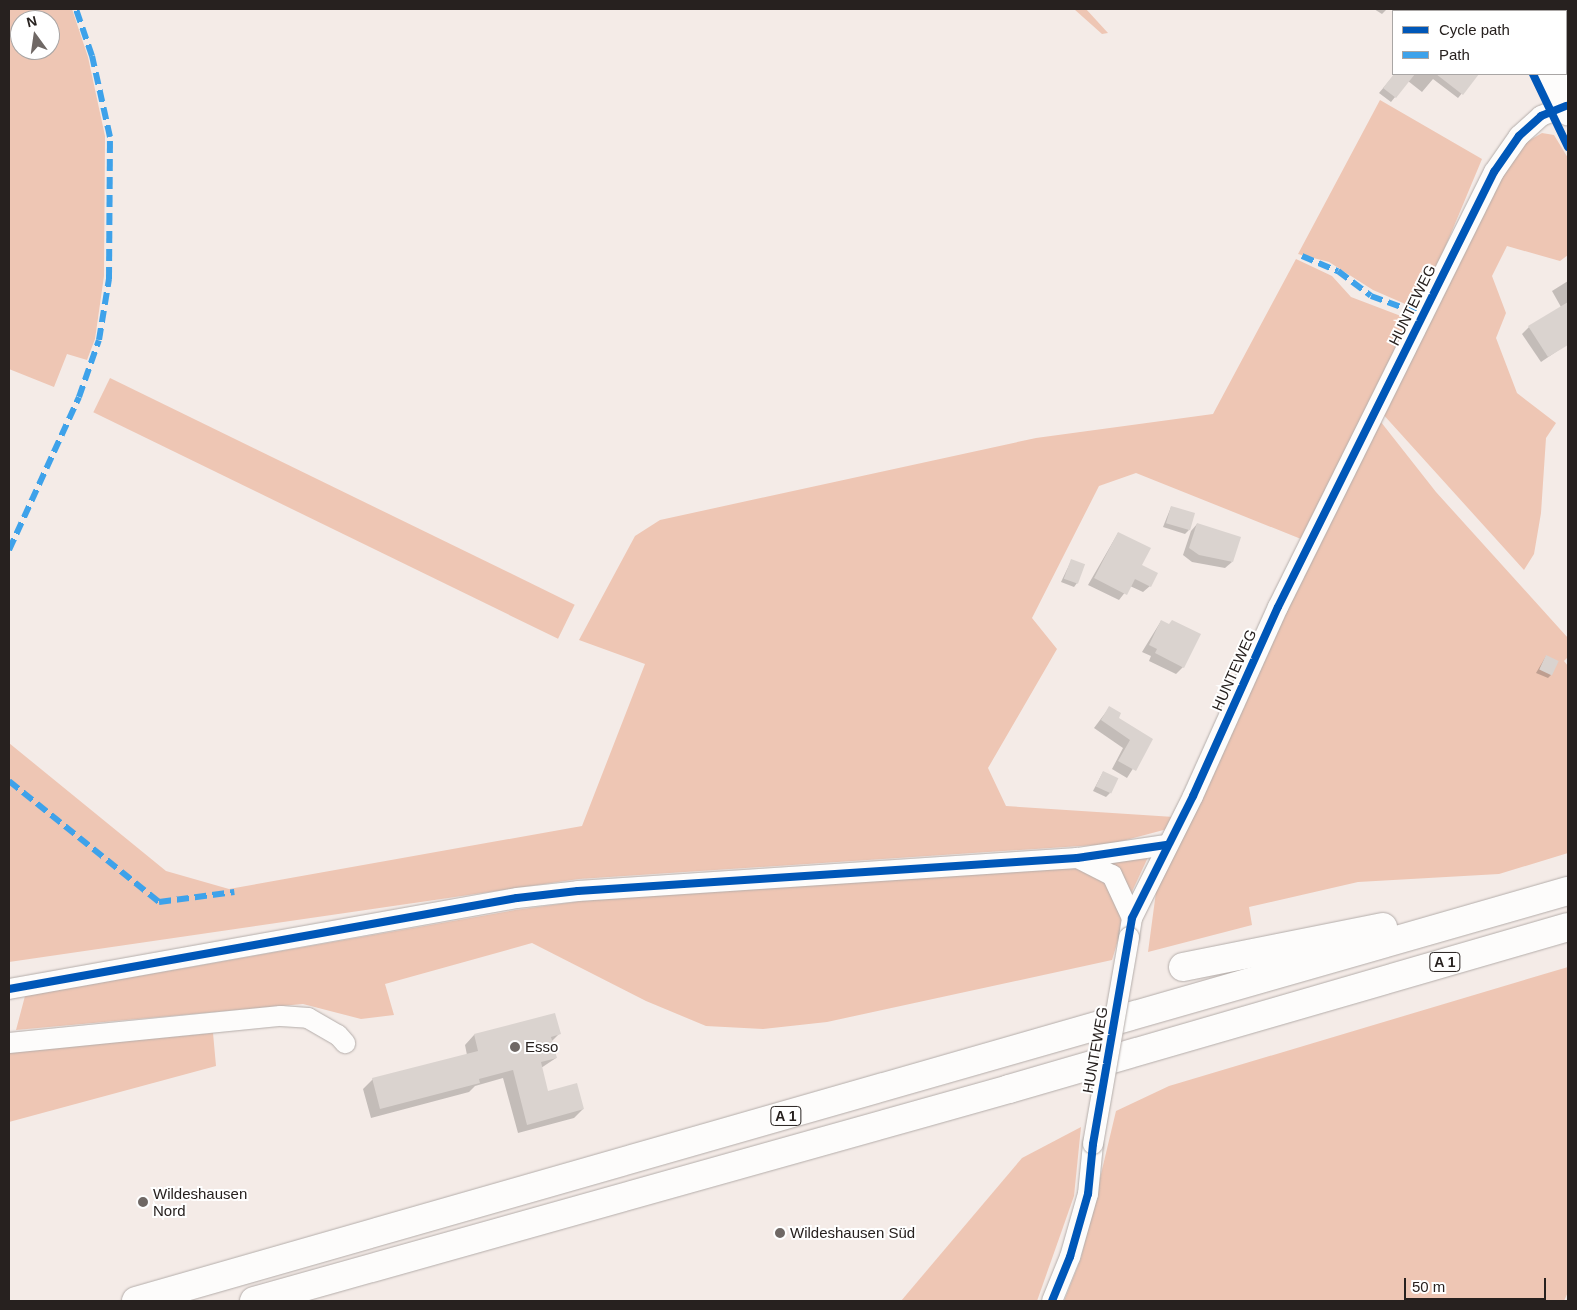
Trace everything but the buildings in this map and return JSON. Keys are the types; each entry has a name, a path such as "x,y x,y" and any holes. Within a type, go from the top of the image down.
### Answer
{"main road":[{"path":"1551,75 1567,108"},
{"name":"A 1","path":"136,1301 1568,891"},
{"path":"1183,967 1386,927 1435,930"},
{"name":"A 1","path":"254,1301 999,1092 1568,927"}],"street":[{"name":"HUNTEWEG","path":"1052,1301 1070,1257 1088,1194 1093,1144 1132,918 1166,845 1193,796 1278,607 1494,172 1519,136 1541,116 1567,108"},
{"path":"9,989 517,898 578,891 1077,858 1166,845"},
{"path":"1077,858 1112,875 1132,918"},
{"path":"9,1043 281,1016 308,1018 338,1035 345,1043"}],"shaded area":[{"path":"9,9 72,9 88,57 105,136 104,276 95,339 87,360 67,354 54,387 9,369"},
{"path":"1074,9 1086,9 1108,33 1102,34"},
{"path":"1532,9 1568,10 1568,80 1567,10"},
{"path":"1380,100 1482,159 1419,310 1373,290 1329,262 1298,254"},
{"path":"1542,133 1554,135 1568,158 1568,255 1560,261 1507,246 1492,276 1506,313 1496,338 1517,393 1556,423 1546,438 1541,513 1534,554 1524,570 1381,412 1502,175 1523,144"},
{"path":"1296,259 1332,276 1351,297 1414,321 1306,541 1136,473 1099,486 1032,618 1057,649 988,768 1006,806 1174,817 1171,828 1111,844 579,879 9,962 9,743 166,871 229,889 582,826 645,664 579,640 635,536 660,520 1036,438 1213,414"},
{"path":"110,378 575,605 558,639 93,412"},
{"path":"1377,417 1436,492 1568,638 1568,657 1564,661 1568,666 1568,853 1499,874 1358,882 1249,907 1252,925 1148,952 1158,877"},
{"path":"1150,853 1130,896 1108,863"},
{"path":"1065,865 1097,875 1113,892 1123,924 1112,960 827,1022 763,1029 706,1026 646,1001 532,943 385,984 394,1015 361,1019 303,1004 16,1030 25,996 515,910 582,901"},
{"path":"1568,967 1568,1292 1564,1301 1064,1301 1081,1258 1116,1111 1169,1086"},
{"path":"213,1033 216,1066 9,1122 9,1052"},
{"path":"1081,1127 1074,1196 1037,1301 901,1301 1022,1158"}],"marked path":[{"path":"9,550 79,397 99,340 109,279 110,137 92,56 76,9"},
{"path":"1302,256 1338,271 1371,296 1423,315"},
{"path":"9,781 159,902 234,892"}],"cycle path":[{"path":"1533,75 1568,147"},
{"path":"1052,1301 1070,1257 1088,1194 1093,1144 1132,918 1193,796 1278,607 1494,172 1519,136 1541,116 1566,106"},
{"path":"9,989 517,898 578,891 1077,858 1166,845"}],"place":[{"name":"Esso","path":"515,1047"},
{"name":"Wildeshausen Nord","path":"143,1202"},
{"name":"Wildeshausen Süd","path":"780,1233"}]}
